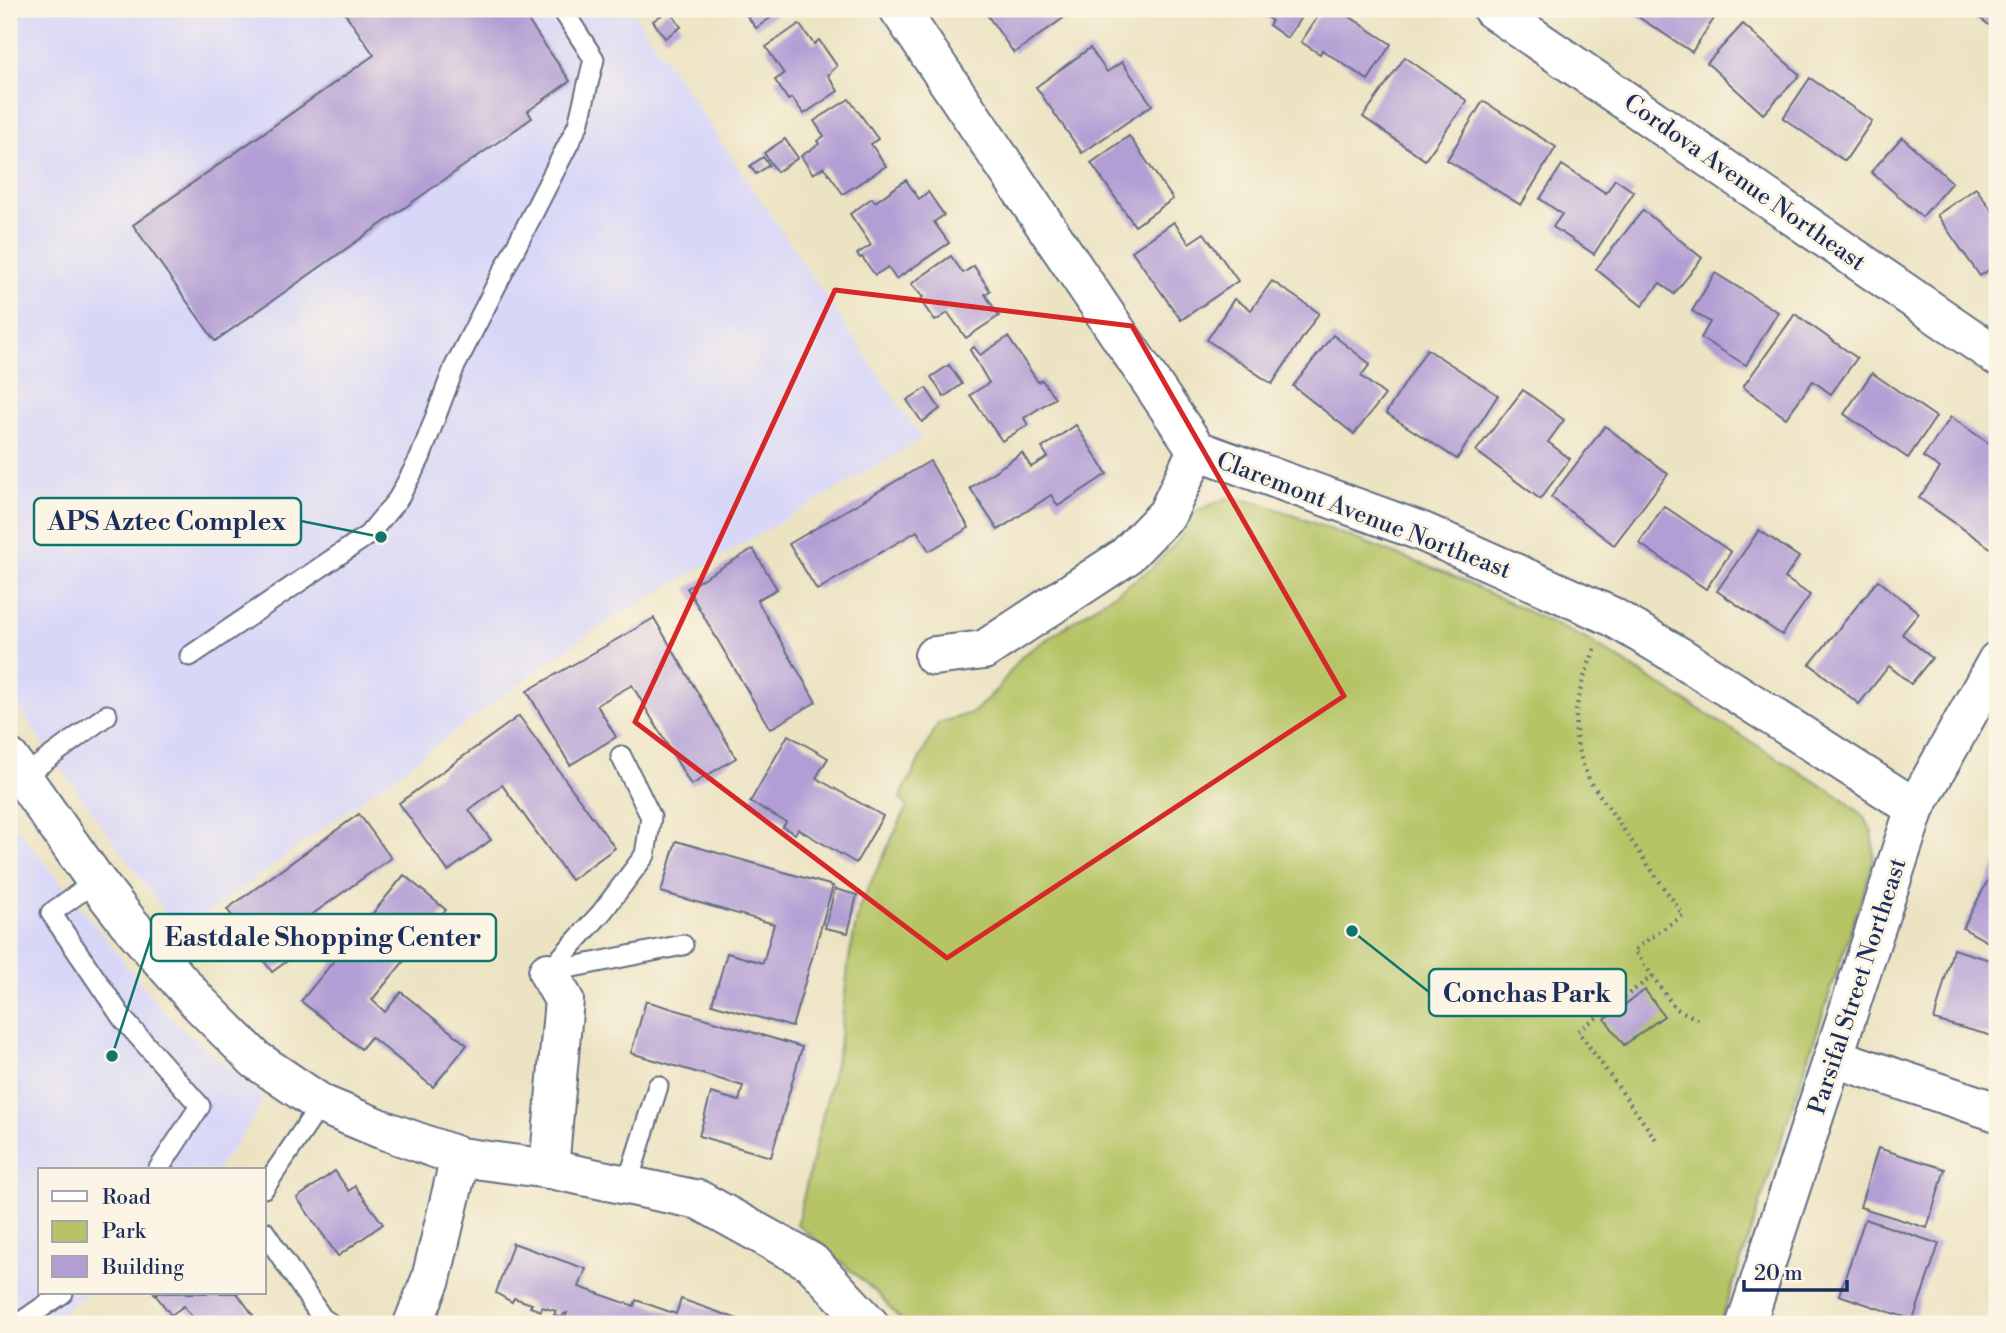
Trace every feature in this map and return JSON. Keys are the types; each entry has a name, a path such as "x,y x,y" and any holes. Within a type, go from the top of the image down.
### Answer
{"street":[{"name":"Claremont Avenue Northeast","path":"899,9 1198,450 1423,532 1611,616 1677,655 1915,808"},
{"name":"Cordova Avenue Northeast","path":"1492,9 1997,356"},
{"path":"934,656 984,650 1125,557 1167,514 1198,450"},
{"name":"Parsifal Street Northeast","path":"1746,1324 1915,808 1997,661"},
{"path":"16,767 96,881 199,1003 257,1060 321,1104 460,1157 549,1169 699,1200 811,1262 869,1324"},
{"path":"548,972 564,1000 549,1169"},
{"path":"1835,1058 1997,1112"},
{"path":"413,1324 431,1279 460,1157"}],"lane":[{"path":"190,656 368,535 398,499 420,458 454,368 578,125 594,59 562,9"},
{"path":"16,767 107,715"},
{"path":"548,972 602,912 645,855 651,817 621,756"},
{"path":"96,881 51,913 123,1019 200,1106 159,1168"},
{"path":"548,972 683,945"},
{"path":"627,1185 658,1086"},
{"path":"266,1185 321,1104"},
{"path":"266,1234 322,1318 331,1324"},
{"path":"18,1324 62,1294"}],"path":[{"path":"1595,649 1577,699 1576,724 1583,767 1683,915 1634,950 1675,1008 1698,1019"},
{"path":"1653,976 1578,1031 1657,1141"}],"highlighted area":[{"path":"835,290 1132,326 1344,696 947,958 635,722"}],"shaded area":[{"path":"9,9 631,9 922,439 586,635 180,934 9,695"},
{"path":"9,818 165,1013 264,1098 252,1121 218,1168 38,1168 38,1294 88,1294 45,1324 9,1324"}],"green space":[{"path":"1227,498 1258,502 1448,574 1588,640 1843,799 1865,819 1872,833 1873,863 1720,1324 904,1324 878,1294 797,1224 839,1047 849,958 860,905 907,807 900,798 938,723 974,712 997,689 1022,656 1151,569 1179,540 1194,512"}],"building":[{"path":"342,9 520,9 570,81 528,111 532,118 215,341 133,225 374,55"},
{"path":"742,9 783,9 756,28"},
{"path":"983,9 1070,9 1072,12 1014,53"},
{"path":"1255,9 1307,9 1287,38 1269,25 1272,21"},
{"path":"1323,9 1338,9 1391,44 1368,80 1322,50 1320,54 1301,42"},
{"path":"1626,9 1709,9 1717,14 1692,52"},
{"path":"1976,9 1997,9 1997,31 1973,13"},
{"path":"669,10 681,27 665,38 653,21"},
{"path":"799,24 814,44 819,40 837,66 828,75 838,91 804,114 792,98 788,100 775,80 784,74 766,47"},
{"path":"1743,24 1800,75 1763,114 1707,63"},
{"path":"1090,48 1107,72 1122,62 1152,105 1082,153 1036,87"},
{"path":"1405,57 1467,101 1425,160 1363,117"},
{"path":"1810,78 1872,121 1845,161 1783,118"},
{"path":"849,99 878,139 871,144 886,166 843,194 824,167 813,174 801,156 819,144 817,141 824,136 814,121"},
{"path":"1483,101 1556,147 1521,205 1447,160"},
{"path":"1129,136 1173,199 1135,226 1091,163"},
{"path":"1902,137 1952,182 1922,217 1871,172"},
{"path":"785,139 798,158 777,172 764,153"},
{"path":"763,157 769,165 756,174 750,166"},
{"path":"1562,165 1606,193 1615,179 1634,192 1594,254 1553,227 1562,214 1540,199"},
{"path":"906,180 919,199 928,192 944,215 934,222 949,243 896,279 888,267 875,275 857,254 871,245 850,214 872,198 875,202"},
{"path":"1976,188 1997,218 1997,264 1980,276 1937,215"},
{"path":"1643,210 1702,258 1674,294 1660,283 1642,306 1596,269"},
{"path":"1174,222 1189,243 1204,233 1238,281 1181,320 1132,251"},
{"path":"951,256 963,273 974,266 990,291 985,294 999,316 966,338 948,313 935,321 920,300 923,297 911,284"},
{"path":"1715,273 1778,312 1746,365 1701,338 1710,322 1692,311"},
{"path":"1272,281 1319,313 1272,384 1207,340 1234,299 1251,310"},
{"path":"1795,314 1857,358 1831,394 1813,381 1786,418 1743,387"},
{"path":"1333,335 1370,364 1361,376 1385,395 1354,434 1293,386"},
{"path":"1008,337 1038,382 1042,380 1055,398 1024,418 1028,425 1002,441 970,395 989,383 970,350 974,347 980,355"},
{"path":"1427,349 1498,395 1457,459 1386,413"},
{"path":"949,365 962,384 944,397 931,377"},
{"path":"1872,373 1936,417 1908,458 1844,414"},
{"path":"926,388 940,409 922,422 907,400"},
{"path":"1523,390 1564,420 1548,442 1570,459 1540,499 1476,451"},
{"path":"1951,417 1997,449 1997,484 1992,492 1997,495 1997,541 1992,549 1919,498 1940,468 1923,457"},
{"path":"1076,425 1107,474 1058,506 1051,495 998,530 970,488 1022,453 1031,467 1048,457 1042,448"},
{"path":"1605,426 1668,474 1614,545 1551,497"},
{"path":"930,461 969,528 929,551 917,531 817,590 789,544"},
{"path":"1664,506 1731,552 1706,589 1639,543"},
{"path":"1759,530 1799,557 1785,578 1810,595 1782,635 1717,591"},
{"path":"753,549 777,589 757,600 816,702 770,729 687,588"},
{"path":"1878,580 1919,613 1902,634 1932,658 1911,684 1889,666 1859,704 1810,664"},
{"path":"654,618 736,758 691,785 632,685 597,705 616,737 570,765 527,691"},
{"path":"519,716 615,848 571,880 502,785 469,810 491,840 448,871 399,803"},
{"path":"788,735 828,758 816,778 883,816 856,863 798,829 795,834 783,827 786,822 750,802"},
{"path":"359,814 391,858 296,926 309,945 272,972 227,909"},
{"path":"676,841 833,886 792,1027 712,1004 727,953 763,963 774,924 661,892"},
{"path":"1997,863 1997,947 1963,928"},
{"path":"404,875 446,910 372,1000 385,1012 401,992 467,1045 433,1087 371,1037 361,1049 301,1001"},
{"path":"835,889 857,895 848,933 825,928"},
{"path":"1953,949 1997,962 1996,1037 1934,1020"},
{"path":"1645,990 1664,1016 1624,1045 1605,1019"},
{"path":"646,1001 802,1047 771,1157 699,1136 711,1093 739,1101 743,1086 631,1053"},
{"path":"1878,1148 1945,1169 1927,1228 1860,1207"},
{"path":"335,1171 349,1191 355,1186 383,1224 338,1256 297,1198"},
{"path":"1865,1219 1939,1244 1913,1320 1839,1295"},
{"path":"513,1243 586,1269 579,1287 634,1306 636,1300 676,1314 681,1299 752,1324 564,1324 567,1313 562,1318 554,1315 556,1311 542,1307 541,1311 530,1307 532,1304 514,1298 512,1302 496,1293"},
{"path":"155,1294 238,1294 253,1315 247,1319 251,1324 197,1324 184,1306 171,1315"},
{"path":"1817,1316 1873,1321 1872,1324 1816,1324"}],"place":[{"name":"APS Aztec Complex","path":"381,537"},
{"name":"Conchas Park","path":"1352,931"},
{"name":"Eastdale Shopping Center","path":"112,1056"}]}
